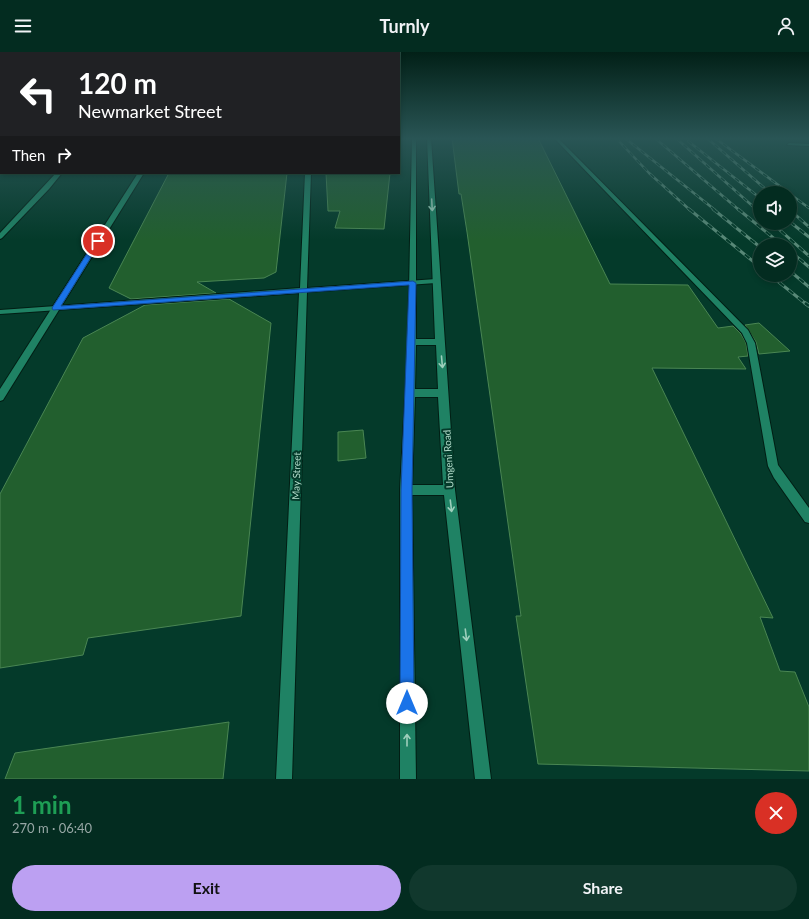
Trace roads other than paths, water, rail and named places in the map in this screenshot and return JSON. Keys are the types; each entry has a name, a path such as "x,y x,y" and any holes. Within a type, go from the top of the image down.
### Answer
{"main road":[{"path":"408,779 406,490 411,393 414,172"},
{"name":"Umgeni Road","path":"431,172 449,490 483,779"},
{"path":"589,172 744,332 751,343 773,466 809,518"},
{"path":"0,236 47,188 57,174"},
{"path":"0,397 140,174"},
{"name":"May Street","path":"284,779 308,174"},
{"path":"0,312 304,292 436,281"},
{"path":"412,342 440,342"},
{"path":"411,393 444,393"},
{"path":"406,490 449,490"}],"railway":[{"path":"648,172 690,210"},
{"path":"667,172 715,210"},
{"path":"695,172 739,210"},
{"path":"714,172 753,206"},
{"path":"727,172 753,192"},
{"path":"746,172 762,186"},
{"path":"761,172 780,186"},
{"path":"797,199 809,208"},
{"path":"689,209 753,261"},
{"path":"713,209 753,241"},
{"path":"738,209 773,238"},
{"path":"797,216 809,227"},
{"path":"797,228 809,237"},
{"path":"780,230 809,256"},
{"path":"797,257 809,267"},
{"path":"797,277 809,287"},
{"path":"779,282 806,304"},
{"path":"805,303 809,306"}]}
